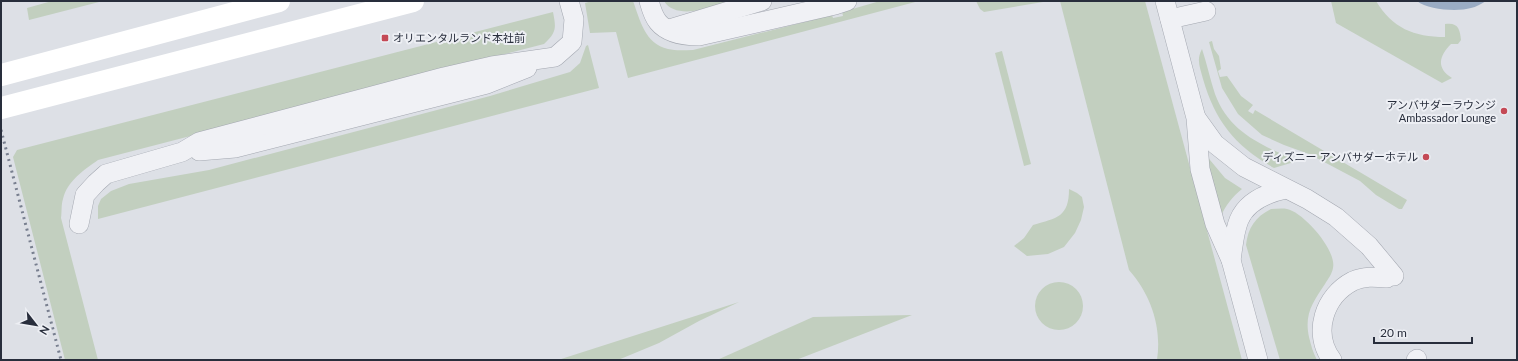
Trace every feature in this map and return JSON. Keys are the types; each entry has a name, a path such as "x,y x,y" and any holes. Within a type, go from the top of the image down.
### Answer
{"street":[{"path":"1,75 279,1"},
{"path":"1,108 413,1"}],"lane":[{"path":"79,224 85,196 106,174 182,152 199,142 444,77 492,66 555,57 572,42 574,20 569,1"},
{"path":"649,1 658,22 683,36 699,36 847,1"},
{"path":"669,29 762,1"},
{"path":"1206,11 1168,10 1196,118 1200,169 1216,224 1231,260 1258,360"},
{"path":"1196,118 1215,144 1244,167 1307,199 1336,217 1369,246 1390,277 1371,276 1354,280 1339,289 1329,303 1322,319 1322,337 1332,360"},
{"path":"1231,260 1239,220 1248,206 1262,196 1286,189"}],"green space":[{"path":"52,1 103,1 29,20 27,8"},
{"path":"592,1 633,1 644,30 654,42 668,49 693,50 832,15 833,18 843,16 842,12 880,1 919,1 628,78 616,32 590,33 585,3"},
{"path":"664,1 732,1 706,9 686,11 677,10 670,7"},
{"path":"976,1 1043,2 984,12 980,9"},
{"path":"1060,1 1145,1 1242,360 1157,360 1158,336 1153,312 1143,290 1129,270"},
{"path":"1331,1 1376,1 1389,18 1397,24 1414,33 1423,35 1445,37 1445,24 1456,25 1460,33 1461,40 1458,44 1451,44 1447,48 1441,62 1443,70 1452,78 1442,83 1336,23"},
{"path":"553,12 555,22 554,30 544,44 98,160 77,176 68,187 62,201 61,218 98,360 65,360 13,157 17,150"},
{"path":"1212,41 1214,49 1219,56 1221,69 1218,71 1220,77 1227,76 1241,96 1253,105 1248,111 1253,114 1255,110 1407,200 1402,209 1399,209 1376,195 1360,181 1309,154 1262,135 1238,114 1222,88 1209,42"},
{"path":"588,45 599,88 98,219 98,206 101,199 111,191 129,184 209,170 490,96 570,72 580,63 586,46"},
{"path":"1202,49 1215,94 1221,107 1229,118 1248,136 1271,149 1296,160 1294,162 1274,168 1248,151 1228,131 1214,108 1203,79 1199,60"},
{"path":"1002,51 1031,164 1024,166 995,53"},
{"path":"1205,154 1225,178 1242,189 1230,201 1221,216"},
{"path":"1069,189 1082,197 1084,207 1081,220 1075,233 1064,247 1048,254 1027,256 1014,246 1024,238 1033,225 1055,218 1064,211 1067,205"},
{"path":"1271,209 1287,209 1302,217 1318,233 1330,252 1333,260 1332,272 1313,303 1309,315 1309,337 1317,360 1280,360 1246,245 1248,233 1253,224 1265,212"},
{"path":"1054,282 1064,282 1076,289 1083,301 1083,311 1076,323 1064,330 1054,330 1046,326 1039,319 1035,311 1035,301 1039,293 1046,286"},
{"path":"739,302 699,321 659,343 618,360 558,360"},
{"path":"912,315 796,360 717,360 813,317"}],"water":[{"path":"1417,1 1486,1 1473,8 1451,10 1435,8"}],"railway":[{"path":"1,130 61,360"}],"place":[{"name":"オリエンタルランド本社前","path":"385,38"},
{"name":"アンバサダーラウンジ Ambassador Lounge","path":"1504,111"},
{"name":"ディズニー アンバサダーホテル","path":"1426,157"}]}
